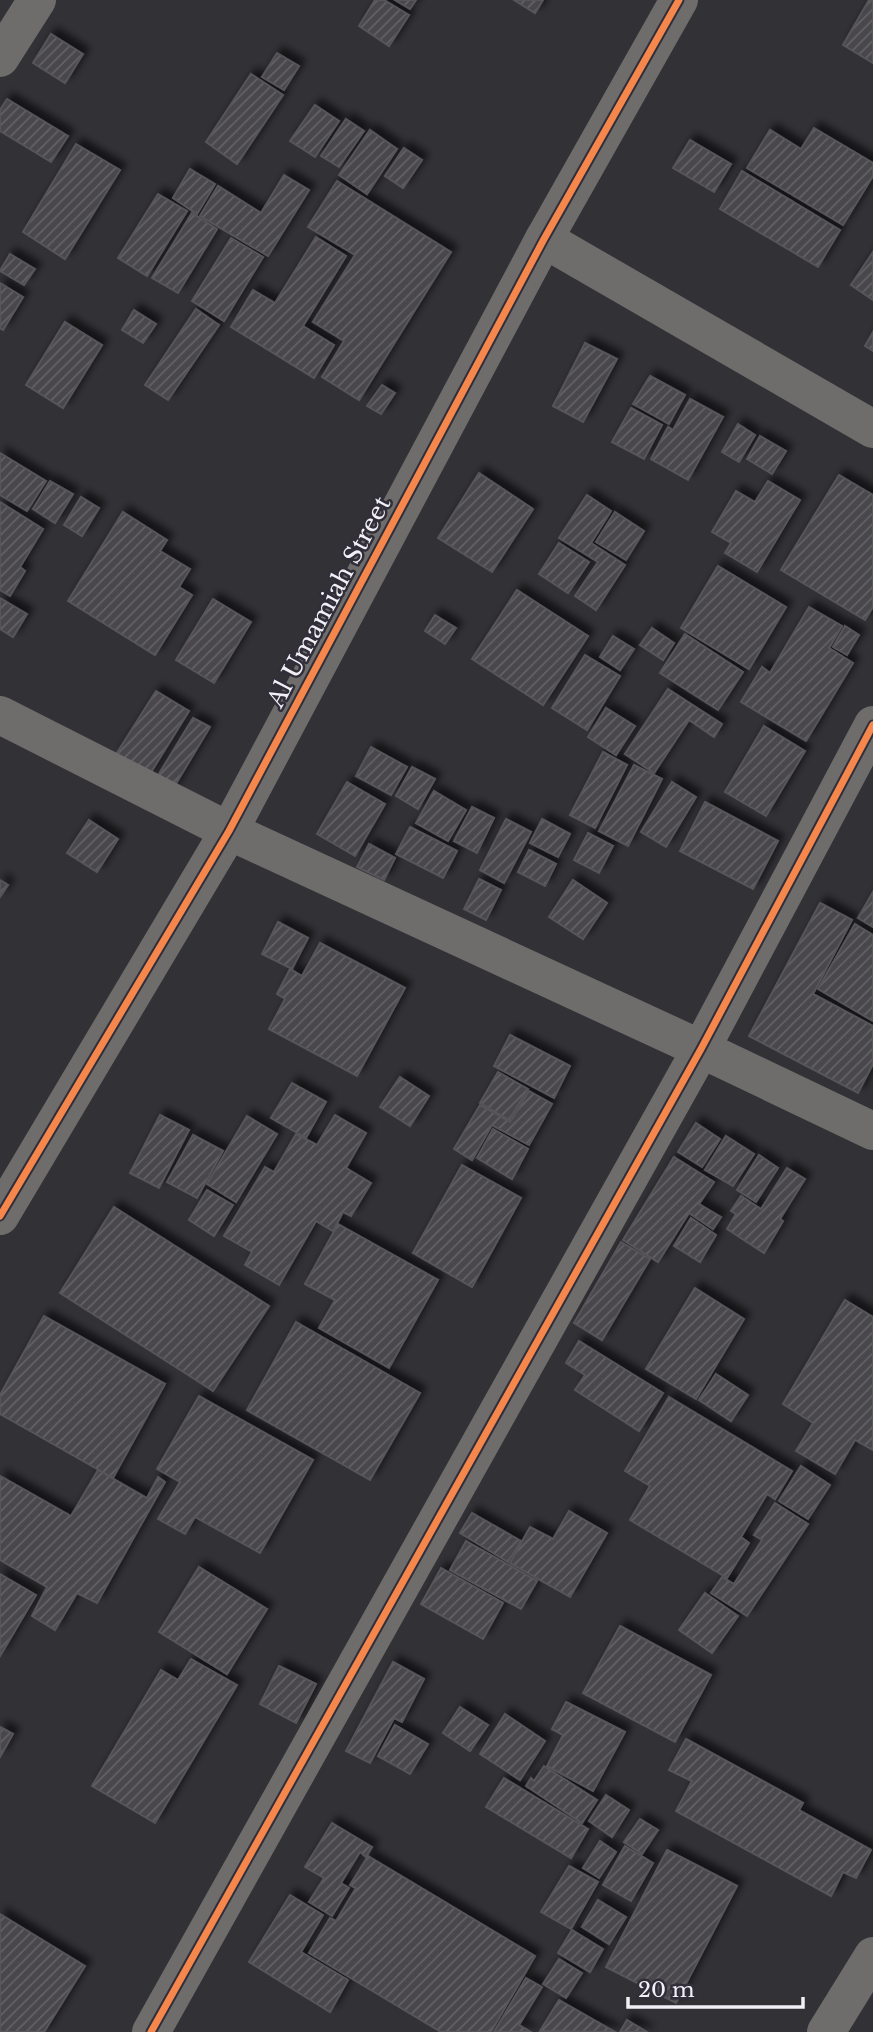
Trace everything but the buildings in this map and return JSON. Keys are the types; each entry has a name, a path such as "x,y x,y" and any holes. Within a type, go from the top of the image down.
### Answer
{"street":[{"path":"5,37 37,0"},
{"name":"Al Umamiah Street","path":"0,1216 229,831 544,239 679,0"},
{"path":"544,239 873,429"},
{"path":"0,715 229,831 701,1048 873,1131"},
{"path":"151,2032 701,1048 873,725"},
{"path":"826,2032 873,1956"}],"cycle path":[{"path":"0,1216 229,831 544,239 679,0"},
{"path":"151,2032 701,1049 873,725"}]}
